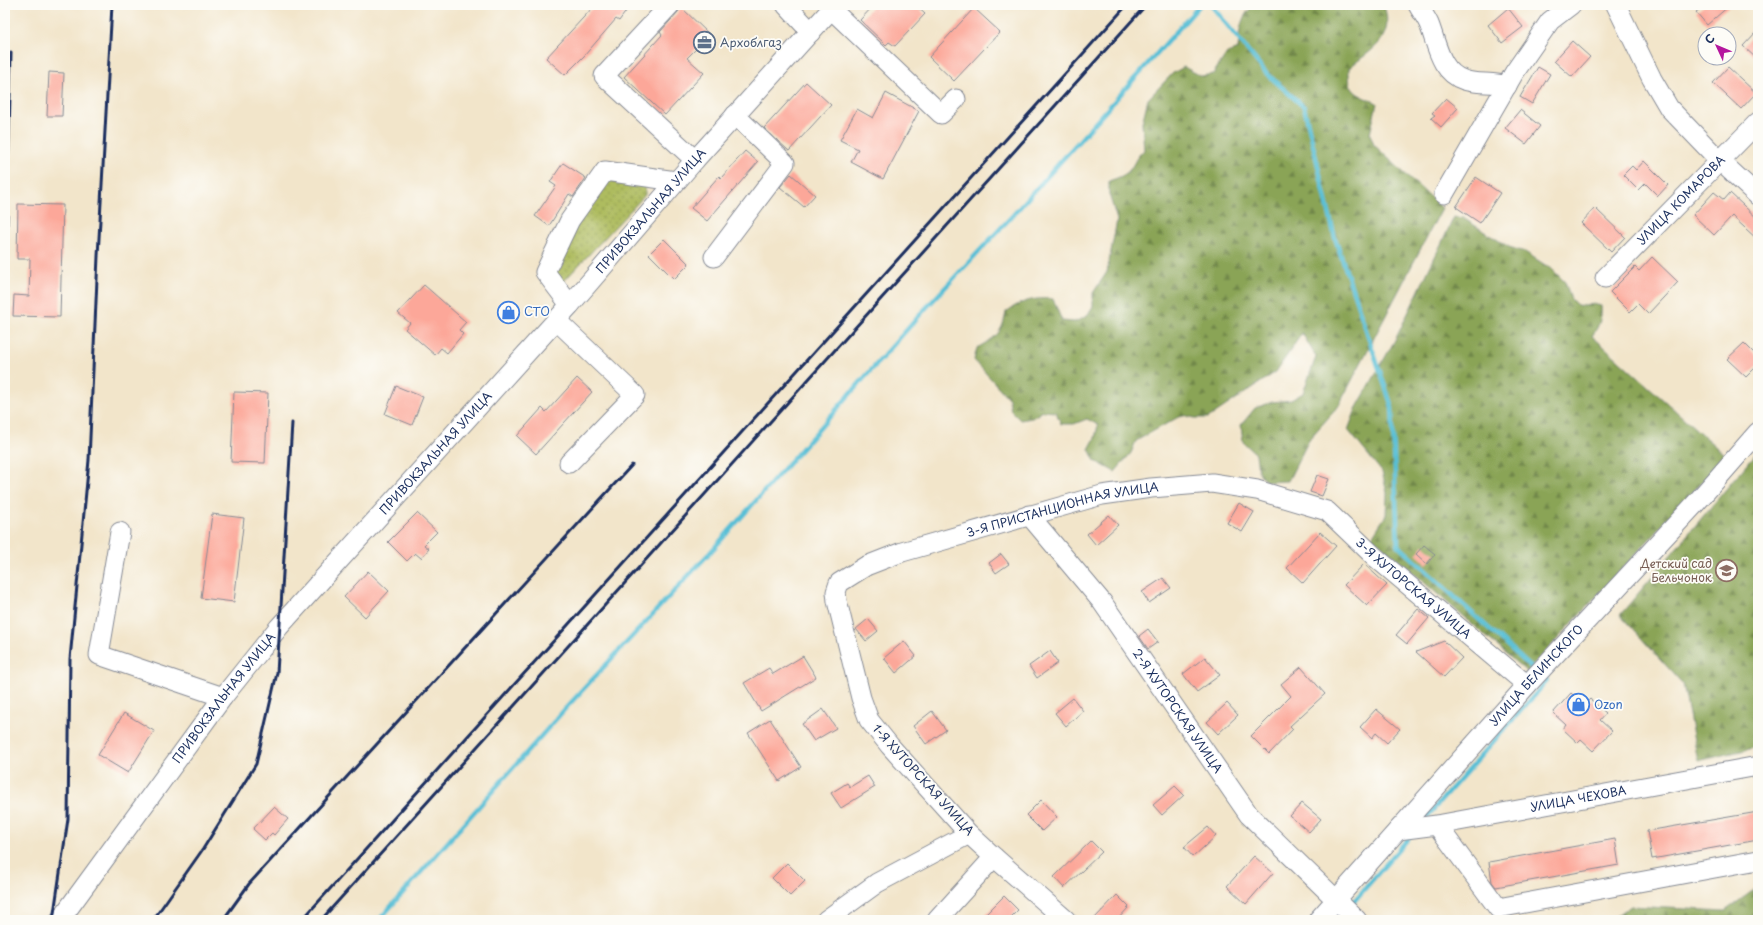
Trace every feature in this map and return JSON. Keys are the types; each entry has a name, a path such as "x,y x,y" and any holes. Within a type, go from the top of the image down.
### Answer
{"street":[{"path":"670,5 604,76 684,140 695,160"},
{"path":"786,5 811,32"},
{"path":"1418,5 1429,23 1441,57 1449,70 1456,77 1474,83 1496,82 1507,86"},
{"path":"1444,194 1507,86 1550,21 1571,5"},
{"path":"1616,5 1652,79 1669,108 1719,160 1758,196"},
{"path":"833,7 941,114 956,99"},
{"name":"ПРИВОКЗАЛЬНАЯ УЛИЦА","path":"60,920 224,697 279,627 570,305 676,181 833,7"},
{"path":"714,257 785,163 735,115"},
{"name":"УЛИЦА КОМАРОВА","path":"1605,278 1719,160 1758,122"},
{"path":"570,305 545,272 570,220 605,171 676,181"},
{"path":"556,320 636,395 569,463"},
{"name":"УЛИЦА БЕЛИНСКОГО","path":"1318,920 1527,685 1695,504 1758,432"},
{"name":"3-Я ПРИСТАНЦИОННАЯ УЛИЦА","path":"840,583 866,566 902,552 1029,514 1102,495 1151,488 1212,483 1257,490 1294,501"},
{"name":"3-Я ХУТОРСКАЯ УЛИЦА","path":"1294,501 1327,511 1375,557 1527,685"},
{"name":"2-Я ХУТОРСКАЯ УЛИЦА","path":"1029,514 1102,602 1249,815 1357,920"},
{"path":"120,532 99,655 224,697"},
{"name":"1-Я ХУТОРСКАЯ УЛИЦА","path":"840,583 836,592 837,601 861,698 869,720 890,746 970,834 994,858 1066,920"},
{"name":"УЛИЦА ЧЕХОВА","path":"1398,830 1437,825 1758,766"},
{"path":"1437,825 1498,908 1758,860"},
{"path":"826,920 877,883 970,834"},
{"path":"937,920 994,858"}],"green space":[{"path":"1254,5 1384,6 1387,18 1384,36 1373,49 1349,68 1350,83 1355,92 1377,103 1370,134 1374,145 1442,208 1338,407 1310,438 1288,481 1266,482 1258,471 1256,454 1243,442 1241,425 1255,408 1272,402 1291,400 1303,393 1316,357 1302,333 1276,372 1208,418 1195,418 1182,415 1136,441 1131,453 1115,472 1095,461 1089,449 1095,438 1098,425 1087,419 1074,424 1061,424 1056,412 1043,411 1032,418 1020,420 1011,411 1009,399 974,360 977,348 997,334 1000,330 1006,312 1017,305 1034,299 1053,299 1062,321 1075,322 1087,316 1093,306 1093,293 1107,272 1117,220 1109,194 1109,181 1127,173 1144,150 1142,123 1148,99 1173,73 1184,67 1201,76 1213,74 1227,53 1238,49 1241,25 1245,15"},
{"path":"612,180 645,186 645,195 563,282 553,274 554,262 601,186"},
{"path":"1454,217 1463,218 1509,247 1525,252 1553,270 1565,282 1571,299 1577,305 1585,306 1593,304 1601,306 1600,322 1592,336 1726,456 1527,672 1372,537 1386,515 1387,493 1382,472 1348,430 1356,409 1396,338"},
{"name":"Детский сад Бельчонок","path":"1758,451 1758,747 1698,761 1683,684 1620,615"},
{"path":"1758,887 1758,920 1610,920 1631,906 1725,911"}],"building":[{"path":"595,5 621,5 627,10 619,21 616,19 584,56 565,75 546,58"},
{"path":"874,5 915,5 925,14 895,46 889,42 886,45 860,20"},
{"path":"1705,5 1730,5 1707,25 1696,12"},
{"path":"681,7 710,35 687,58 704,73 665,115 624,77 662,35 660,32"},
{"path":"974,8 1000,32 954,81 929,57"},
{"path":"1508,8 1523,27 1502,43 1488,25"},
{"path":"1758,30 1758,60 1743,46"},
{"path":"1572,41 1590,57 1572,77 1554,61"},
{"path":"1538,67 1550,74 1532,104 1520,97"},
{"path":"1728,67 1756,93 1741,109 1713,83"},
{"path":"49,72 64,73 62,116 47,116"},
{"path":"806,82 831,105 789,151 764,128"},
{"path":"886,93 919,111 883,179 851,162 858,149 840,140 857,109 873,118"},
{"path":"1446,98 1458,108 1441,127 1431,118 1435,115 1432,113"},
{"path":"1520,110 1540,126 1526,144 1505,128"},
{"path":"745,151 758,162 707,221 691,208 719,176 721,178"},
{"path":"1644,161 1668,185 1658,196 1645,183 1638,190 1623,175 1632,166 1636,170"},
{"path":"563,163 586,178 573,197 569,194 549,226 535,216 556,186 550,182"},
{"path":"791,174 815,195 804,207 780,187"},
{"path":"1476,177 1500,193 1480,223 1456,207"},
{"path":"1714,192 1724,200 1730,193 1758,219 1758,240 1732,216 1714,235 1693,215"},
{"path":"18,204 63,205 60,317 13,316 14,295 29,296 30,259 17,259"},
{"path":"1595,208 1625,237 1611,252 1581,223"},
{"path":"664,239 689,264 674,279 649,254"},
{"path":"1652,257 1678,282 1648,314 1638,304 1630,312 1610,292 1635,267 1639,271"},
{"path":"424,285 466,322 459,330 463,334 447,353 441,348 435,355 405,329 410,323 398,313"},
{"path":"1744,343 1758,357 1758,365 1746,377 1727,359"},
{"path":"577,378 592,392 536,454 517,436 542,408 546,412"},
{"path":"396,386 423,397 412,425 385,414"},
{"path":"234,392 268,393 265,463 231,462"},
{"path":"1317,475 1329,479 1322,496 1310,492"},
{"path":"1239,503 1254,512 1242,532 1227,523"},
{"path":"417,513 437,532 424,545 429,549 421,558 415,553 407,561 388,542"},
{"path":"212,514 244,518 234,602 201,598"},
{"path":"1109,515 1118,525 1096,545 1087,534"},
{"path":"1320,532 1336,546 1303,583 1287,568"},
{"path":"1424,545 1435,554 1427,564 1416,554"},
{"path":"1001,554 1009,564 996,573 989,563"},
{"path":"1364,564 1387,585 1367,606 1344,585"},
{"path":"368,571 389,591 365,617 344,597"},
{"path":"1163,578 1171,588 1149,603 1142,592"},
{"path":"1418,609 1429,618 1407,644 1396,635"},
{"path":"868,619 878,631 866,641 856,629"},
{"path":"1148,629 1158,642 1148,649 1139,636"},
{"path":"904,641 916,656 896,673 884,658"},
{"path":"1444,641 1462,658 1444,677 1416,652"},
{"path":"1050,651 1058,663 1037,678 1029,666"},
{"path":"803,656 816,677 761,711 744,683 769,668 773,674"},
{"path":"1205,657 1220,675 1197,692 1183,674"},
{"path":"1301,667 1325,694 1290,726 1293,729 1269,754 1251,736 1291,696 1281,684"},
{"path":"1571,693 1584,705 1590,699 1606,713 1600,720 1612,731 1593,751 1581,740 1578,743 1563,729 1566,725 1553,713"},
{"path":"1073,698 1083,711 1066,726 1055,713"},
{"path":"1227,703 1238,715 1218,734 1207,722"},
{"path":"823,709 836,728 814,741 802,724"},
{"path":"1376,709 1400,729 1387,743 1376,733 1372,738 1360,727"},
{"path":"932,711 946,730 926,744 913,726"},
{"path":"124,713 154,731 128,773 98,755"},
{"path":"770,719 801,767 779,781 748,733"},
{"path":"868,776 875,787 841,808 831,793 847,783 850,787"},
{"path":"1175,786 1184,795 1162,815 1153,805"},
{"path":"1041,800 1057,817 1042,831 1026,815"},
{"path":"1302,803 1321,819 1309,832 1290,816"},
{"path":"274,807 288,819 274,835 272,833 265,840 253,829"},
{"path":"1758,812 1758,840 1652,859 1647,831"},
{"path":"1208,827 1216,836 1193,857 1184,847"},
{"path":"1615,839 1619,865 1496,887 1492,882 1489,862"},
{"path":"1091,841 1102,852 1064,888 1054,877"},
{"path":"1254,856 1273,873 1246,904 1227,886"},
{"path":"787,863 805,881 790,896 772,878"},
{"path":"1117,895 1129,907 1117,920 1093,920"},
{"path":"1004,896 1018,910 1008,920 980,920"}],"waterway":[{"path":"379,920 565,709 715,547 926,308 1013,215 1200,5"},
{"path":"1211,5 1266,73 1304,107 1335,238 1392,407 1398,545 1534,670"},
{"path":"1423,821 1547,681 1541,676"},
{"path":"1349,907 1412,834"},
{"path":"1336,920 1343,912"}],"railway":[{"path":"53,920 68,819 70,659 89,460 98,256 112,5"},
{"path":"302,920 1127,5"},
{"path":"321,920 1146,5"},
{"path":"5,301 11,53"},
{"path":"5,365 5,520"},
{"path":"153,920 203,849 256,764 277,673 292,423"},
{"path":"223,920 249,884 632,465"}],"place":[{"name":"Архоблгаз","path":"704,43"},
{"name":"СТО","path":"509,312"},
{"name":"Детский сад Бельчонок","path":"1727,571"},
{"name":"Ozon","path":"1579,705"}]}
